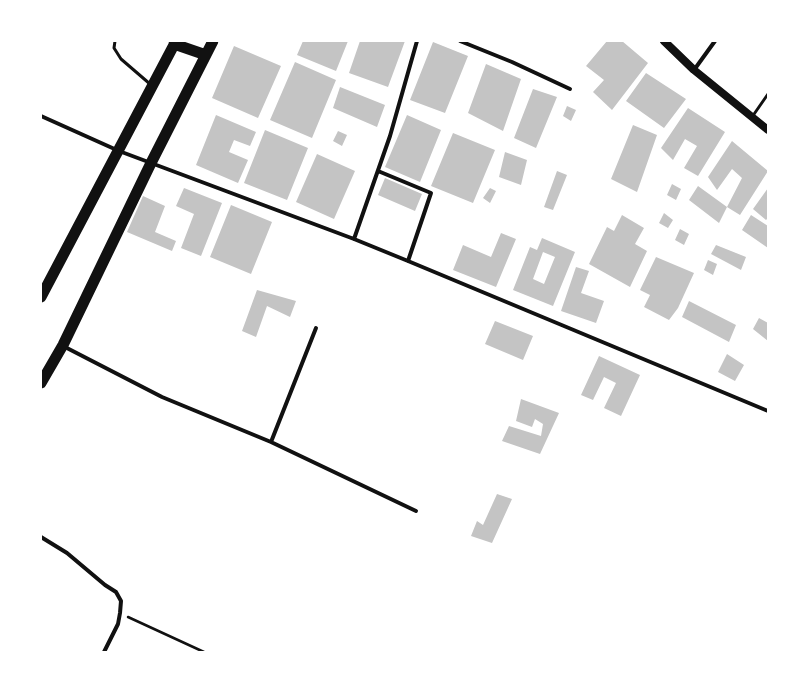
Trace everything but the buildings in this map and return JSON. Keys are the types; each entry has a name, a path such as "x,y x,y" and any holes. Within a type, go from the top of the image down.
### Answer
{"highway":[{"path":"41,383 63,346 213,41"},
{"path":"41,297 175,42 206,55"}],"main road":[{"path":"664,41 694,70 768,130"}],"street":[{"path":"354,239 390,136 417,41"},
{"path":"460,41 512,62 570,89"},
{"path":"694,70 715,41"},
{"path":"41,116 119,151 354,239 768,411"},
{"path":"378,171 431,193 408,261"},
{"path":"271,442 316,328"},
{"path":"63,346 162,397 271,442 416,511"},
{"path":"41,537 67,553 105,585 116,592 121,601 118,624 104,652"}],"lane":[{"path":"115,41 114,48 121,59 152,86"},
{"path":"752,117 768,94"}],"path":[{"path":"120,613 204,652"}]}
